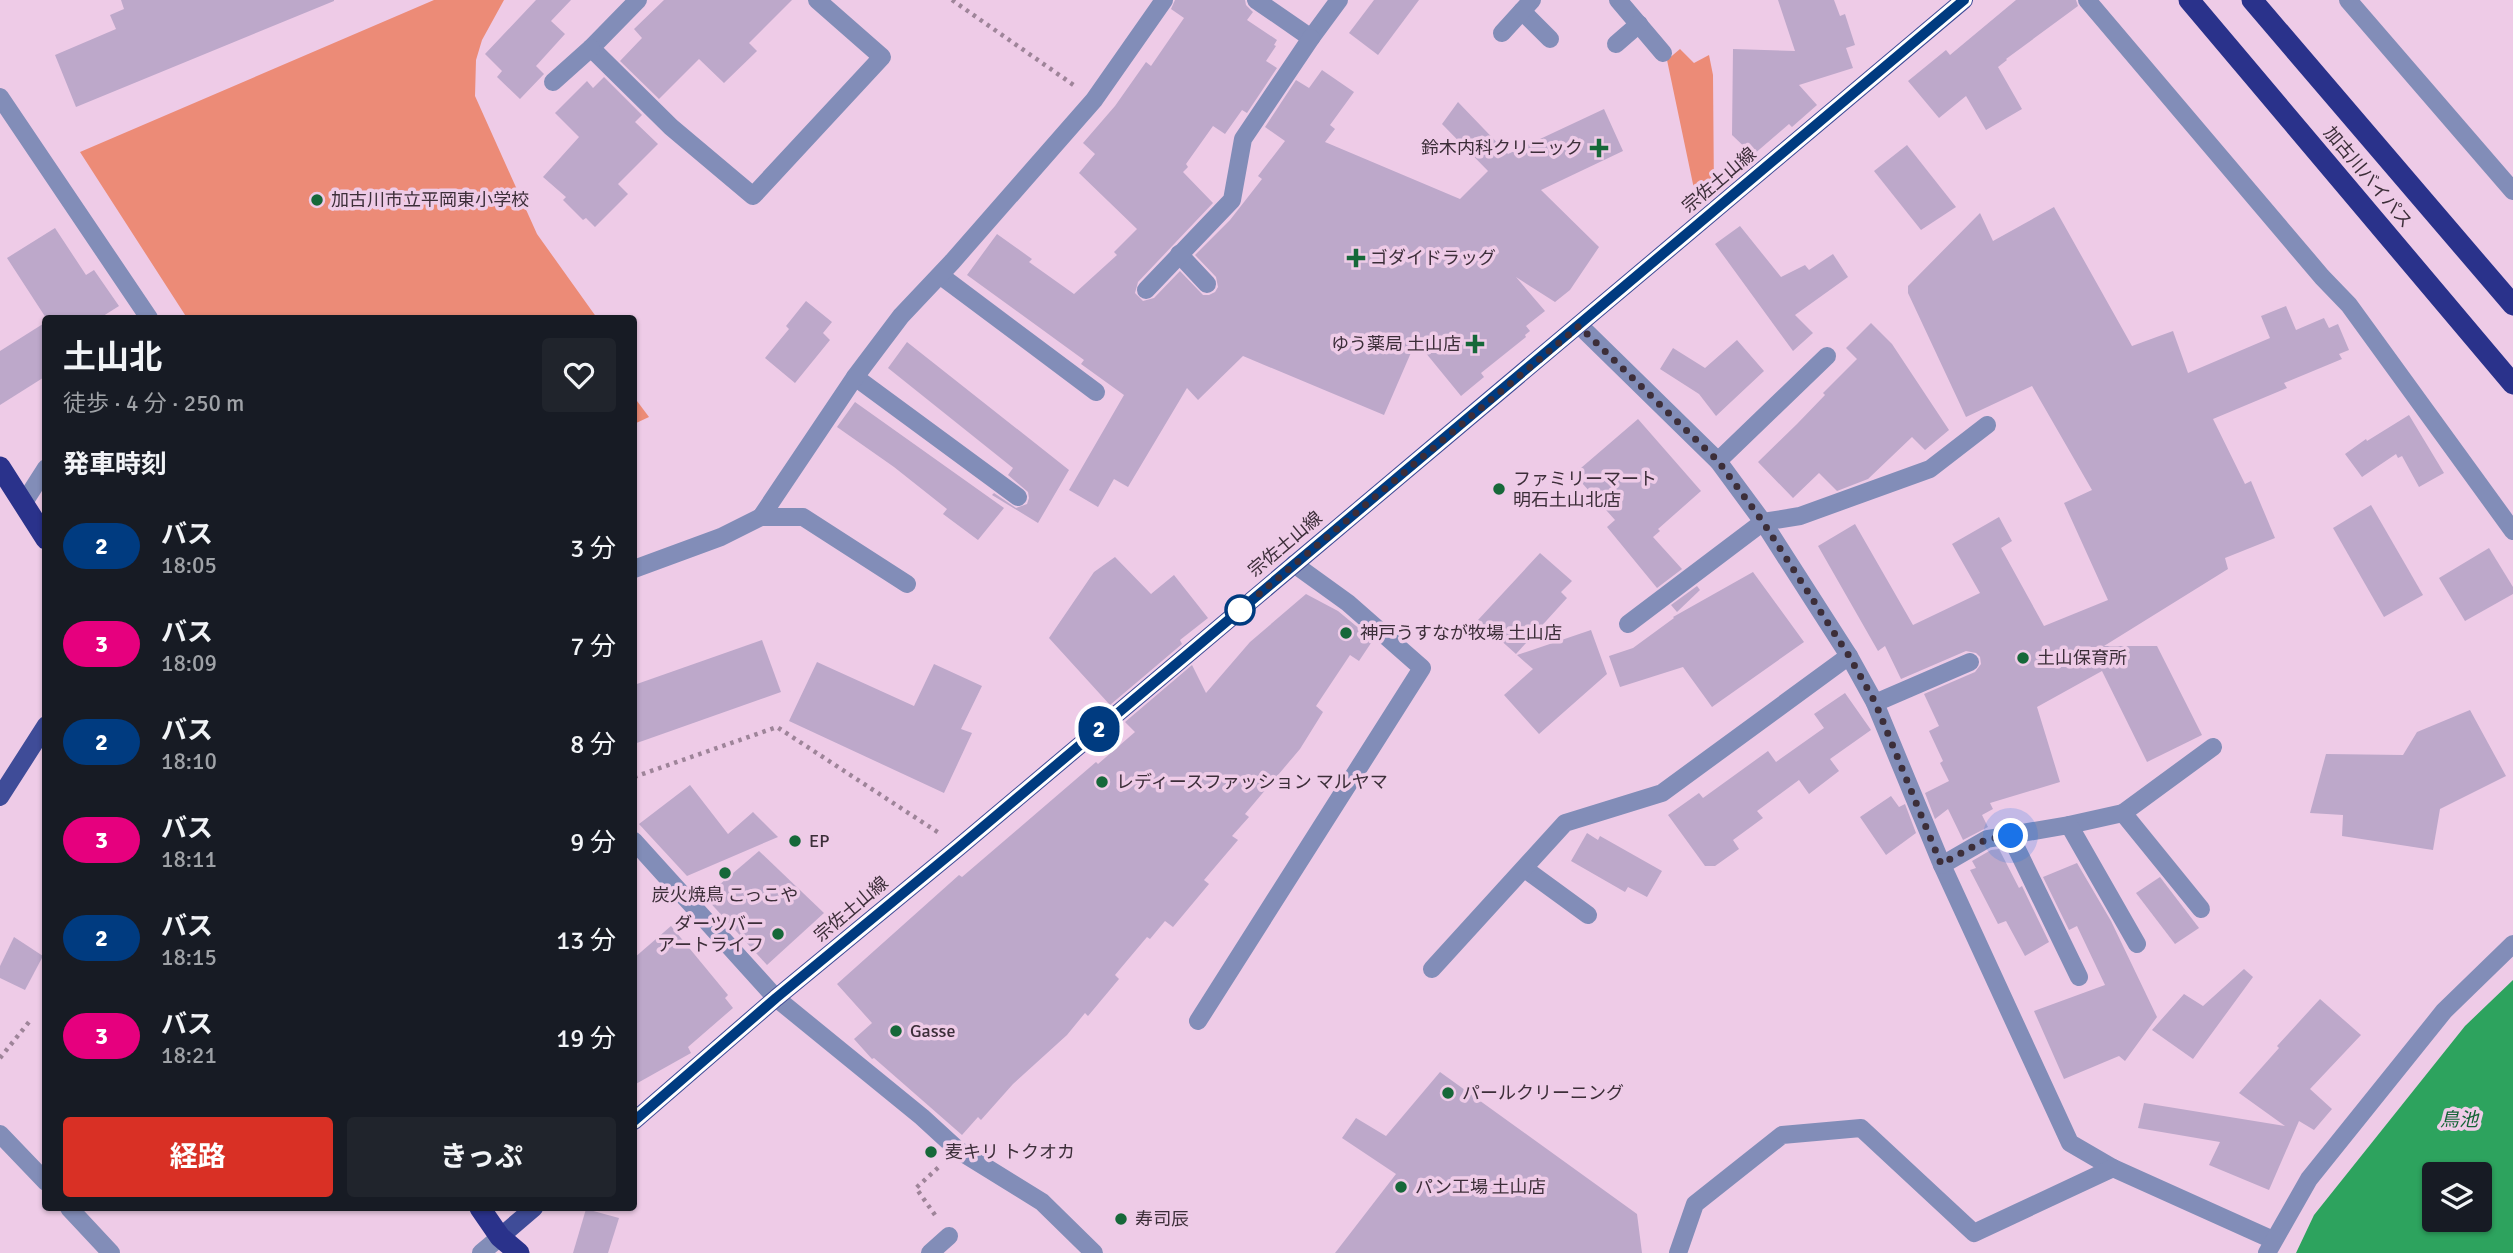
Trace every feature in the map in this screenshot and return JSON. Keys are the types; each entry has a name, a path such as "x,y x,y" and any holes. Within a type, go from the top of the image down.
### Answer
{"highway":[{"name":"加古川バイパス","path":"2189,0 2513,384"},
{"name":"加古川バイパス","path":"2252,0 2513,306"},
{"path":"0,467 42,533"},
{"path":"483,1211 500,1237 519,1253"}],"main road":[{"name":"宗佐土山線","path":"637,1118 776,998 1964,0"},
{"path":"0,797 42,731"},
{"path":"500,1237 530,1211"}],"street":[{"path":"553,82 638,0"},
{"path":"591,48 671,127 753,196 882,57 817,0"},
{"path":"761,517 855,377 901,316 941,276 1094,100 1164,0"},
{"path":"1256,0 1311,38"},
{"path":"1146,290 1232,200 1243,139 1339,0"},
{"path":"1618,0 1662,53"},
{"path":"2087,0 2322,277 2349,305 2513,530"},
{"path":"2348,0 2513,191"},
{"path":"1502,33 1527,6 1550,39"},
{"path":"1616,44 1639,24"},
{"path":"0,97 147,315"},
{"path":"1179,254 1207,284"},
{"path":"941,276 1096,392"},
{"path":"1579,326 1718,461 1763,522 1849,656 1875,702 1941,864 2070,1143 2270,1247 2309,1179 2435,1022 2513,944"},
{"path":"1718,461 1826,356"},
{"path":"855,377 1018,497"},
{"path":"1628,624 1763,522 1800,516 1930,470 1987,425"},
{"path":"23,504 42,474"},
{"path":"637,568 721,537 761,517 803,517 906,584"},
{"path":"1198,1021 1422,668 1348,603 1294,564"},
{"path":"1432,969 1566,823 1662,793 1849,656"},
{"path":"1875,702 1969,662"},
{"path":"1941,864 1987,839 2123,813 2213,747"},
{"path":"2123,813 2201,909"},
{"path":"2069,825 2137,944"},
{"path":"2011,836 2079,977"},
{"path":"637,844 776,998 922,1117 958,1150 1042,1202 1094,1253"},
{"path":"1525,869 1588,915"},
{"path":"1678,1253 1695,1204 1782,1135 1861,1128 1974,1233 2112,1167"},
{"path":"0,1134 42,1178"},
{"path":"72,1211 111,1253"},
{"path":"930,1253 949,1236"},
{"path":"481,1253 500,1237"}],"path":[{"path":"952,0 1094,100"},
{"path":"637,776 777,727 959,847"},
{"path":"0,1058 29,1022"},
{"path":"949,1236 916,1188 958,1150"}],"shaded area":[{"name":"加古川市立平岡東小学校","path":"434,0 504,0 482,40 476,60 475,96 537,234 595,315 185,315 80,152"},
{"path":"1680,49 1694,63 1709,55 1713,75 1714,195 1698,208 1667,60"},
{"path":"637,401 649,417 637,423"}],"water":[{"name":"鳥池","path":"2513,980 2513,1253 2296,1253 2314,1215 2465,1026"}],"building":[{"path":"121,0 334,1 76,107 55,55 116,29 110,15 124,9"},
{"path":"536,0 571,0 551,21 565,34 536,66 544,74 520,99 497,77 502,71 485,54"},
{"path":"664,0 792,0 749,43 757,51 724,83 699,59 659,99 620,61 642,38 634,29"},
{"path":"1175,0 1245,0 1253,12 1247,20 1277,40 1266,61 1277,68 1247,113 1242,110 1225,134 1213,126 1186,164 1188,167 1183,172 1213,203 1138,282 1135,293 1143,301 1154,298 1180,271 1203,295 1215,292 1218,287 1216,277 1195,255 1230,220 1262,179 1258,176 1285,141 1265,127 1296,80 1309,88 1322,70 1354,92 1330,125 1335,129 1325,142 1460,199 1488,171 1442,124 1458,102 1508,154 1604,109 1623,151 1541,190 1599,247 1570,290 1555,302 1516,277 1545,311 1526,326 1530,331 1526,337 1481,373 1484,377 1461,396 1416,341 1384,415 1243,356 1198,400 1187,388 1128,487 1114,479 1098,507 1069,490 1124,395 1081,364 1084,360 967,275 997,234 1032,259 1029,262 1074,294 1117,255 1114,252 1137,229 1079,173 1095,154 1083,143 1115,106 1146,62 1151,66 1184,18 1171,9"},
{"path":"1374,0 1419,0 1378,55 1349,33"},
{"path":"1778,0 1834,0 1840,16 1845,14 1855,45 1846,48 1853,68 1799,85 1817,105 1792,127 1789,124 1753,155 1732,135 1733,49 1795,51"},
{"path":"2016,0 2076,0 2078,6 1998,67 2022,109 1986,130 1966,96 1939,118 1908,81 1946,50 1950,55"},
{"path":"604,77 642,115 635,122 658,144 618,184 628,194 595,227 586,218 583,220 563,200 566,197 543,177 579,137 555,113 587,81 593,88"},
{"path":"1907,145 1956,207 1921,230 1874,171"},
{"path":"2054,207 2132,346 2173,331 2188,373 2270,338 2261,316 2286,306 2296,330 2324,318 2329,328 2338,324 2349,350 2339,354 2342,359 2284,383 2287,388 2213,419 2245,484 2251,481 2275,538 2225,558 2228,569 2104,646 2157,646 2202,735 2147,762 2102,671 2037,707 2060,782 1990,803 1993,809 1982,815 1988,827 1963,840 1948,809 1935,819 1925,793 1949,781 1929,731 1939,726 1924,694 1975,672 1981,664 1980,657 1976,653 1966,651 1901,679 1885,646 1878,651 1818,546 1855,524 1913,625 1980,593 1952,544 1999,517 2012,541 2001,548 2044,626 2108,600 2064,503 2092,490 2032,386 1966,417 1908,293 1908,286 1980,213 1993,241"},
{"path":"1740,226 1781,277 1805,265 1809,270 1833,254 1848,277 1795,315 1813,333 1793,351 1715,244"},
{"path":"55,228 86,275 94,270 119,306 105,315 44,315 7,258"},
{"path":"806,301 832,322 823,333 830,340 795,383 765,358 789,329 786,326"},
{"path":"1871,323 1892,344 1949,430 1925,450 1912,437 1868,479 1837,491 1819,473 1793,498 1758,462 1857,359 1846,348"},
{"path":"42,325 42,379 0,405 0,351"},
{"path":"1737,340 1764,371 1716,416 1699,394 1660,369 1673,348 1705,368"},
{"path":"907,342 1069,470 1038,523 992,495 994,493 1016,508 1027,504 1028,492 1008,475 1013,468 888,368"},
{"path":"855,402 1004,508 978,540 943,514 947,509 837,427"},
{"path":"2409,415 2444,473 2419,487 2402,456 2398,458 2396,454 2362,477 2345,454"},
{"path":"1638,419 1701,491 1658,529 1660,531 1653,537 1682,569 1657,588 1607,527 1615,520 1574,474"},
{"path":"2371,505 2423,595 2384,617 2333,528"},
{"path":"2489,548 2513,587 2513,594 2465,621 2439,578"},
{"path":"1540,553 1572,581 1561,592 1567,598 1516,654 1478,620"},
{"path":"1115,557 1151,594 1174,575 1208,618 1180,640 1182,644 1110,705 1049,638 1094,572"},
{"path":"1753,572 1804,642 1712,707 1683,667 1620,687 1609,656 1633,648 1673,617"},
{"path":"1697,586 1700,590 1677,612 1671,605"},
{"path":"1306,594 1338,611 1373,640 1359,661 1350,655 1316,706 1323,712 1300,749 1245,814 1249,817 1232,836 1238,840 1204,880 1209,884 1173,927 1165,921 1150,939 1147,937 1115,975 1119,979 1088,1016 1085,1013 1067,1035 1013,1084 981,1120 978,1117 962,1135 872,1059 854,1039 872,1023 837,984 959,875 962,877 1135,732 1125,722 1192,665 1206,693 1250,642"},
{"path":"1591,630 1607,674 1539,734 1504,695 1533,669 1517,655"},
{"path":"762,640 781,692 637,743 637,684"},
{"path":"817,662 914,706 934,664 982,686 961,729 972,733 944,793 789,721"},
{"path":"1845,693 1871,730 1830,759 1839,771 1809,794 1799,780 1757,811 1763,818 1733,840 1739,849 1715,866 1705,866 1668,815 1699,793 1703,798 1768,751 1776,762 1824,728 1814,714"},
{"path":"2470,710 2506,776 2440,809 2433,850 2342,836 2343,815 2310,813 2326,754 2403,755 2417,732"},
{"path":"690,785 728,834 753,812 778,837 687,876 639,824"},
{"path":"1891,796 1899,807 1905,804 1916,833 1886,855 1860,817"},
{"path":"1587,833 1598,840 1600,836 1662,871 1647,897 1628,887 1625,892 1571,861"},
{"path":"1999,849 2019,888 2022,886 2049,942 2025,956 2006,921 1998,924 1970,870 1976,868 1972,861 1991,850"},
{"path":"759,851 824,913 767,965 705,897"},
{"path":"2077,863 2111,921 2157,1017 2125,1061 2119,1056 2064,1079 2034,1011 2105,985 2077,926 2069,930 2043,877"},
{"path":"2160,877 2199,928 2175,944 2136,893"},
{"path":"671,926 728,995 725,998 733,1008 688,1047 691,1053 637,1083 637,955"},
{"path":"14,937 42,955 25,990 0,978 0,966"},
{"path":"2244,969 2253,977 2193,1059 2152,1030 2184,994 2203,1006"},
{"path":"2320,999 2361,1035 2310,1089 2332,1109 2314,1130 2299,1121 2269,1190 2209,1165 2220,1142 2138,1128 2144,1103 2285,1126 2239,1093"},
{"path":"1440,1072 1637,1214 1642,1253 1335,1253 1396,1174 1342,1138 1356,1118 1386,1136"},
{"path":"585,1211 619,1218 608,1253 573,1253"}],"bus line":[{"name":"2","path":"637,1118 776,998 1964,0"}],"place":[{"name":"鈴木内科クリニック","path":"1599,148"},
{"name":"加古川市立平岡東小学校","path":"317,200"},
{"name":"ゴダイドラッグ","path":"1356,258"},
{"name":"ゆう薬局 土山店","path":"1475,344"},
{"name":"ファミリーマート 明石土山北店","path":"1499,489"},
{"name":"神戸うすなが牧場 土山店","path":"1346,633"},
{"name":"土山保育所","path":"2023,658"},
{"name":"レディースファッション マルヤマ","path":"1102,782"},
{"name":"EP","path":"795,841"},
{"name":"炭火焼鳥 こっこや","path":"725,873"},
{"name":"ダーツバー アートライフ","path":"778,934"},
{"name":"Gasse","path":"896,1031"},
{"name":"パールクリーニング","path":"1448,1093"},
{"name":"麦キリ トクオカ","path":"931,1152"},
{"name":"パン工場 土山店","path":"1401,1187"},
{"name":"寿司辰","path":"1121,1219"}],"route":[{"path":"1240,610 1579,326 1718,461 1763,522 1849,656 1875,702 1941,864 1987,839 2011,836"}]}
